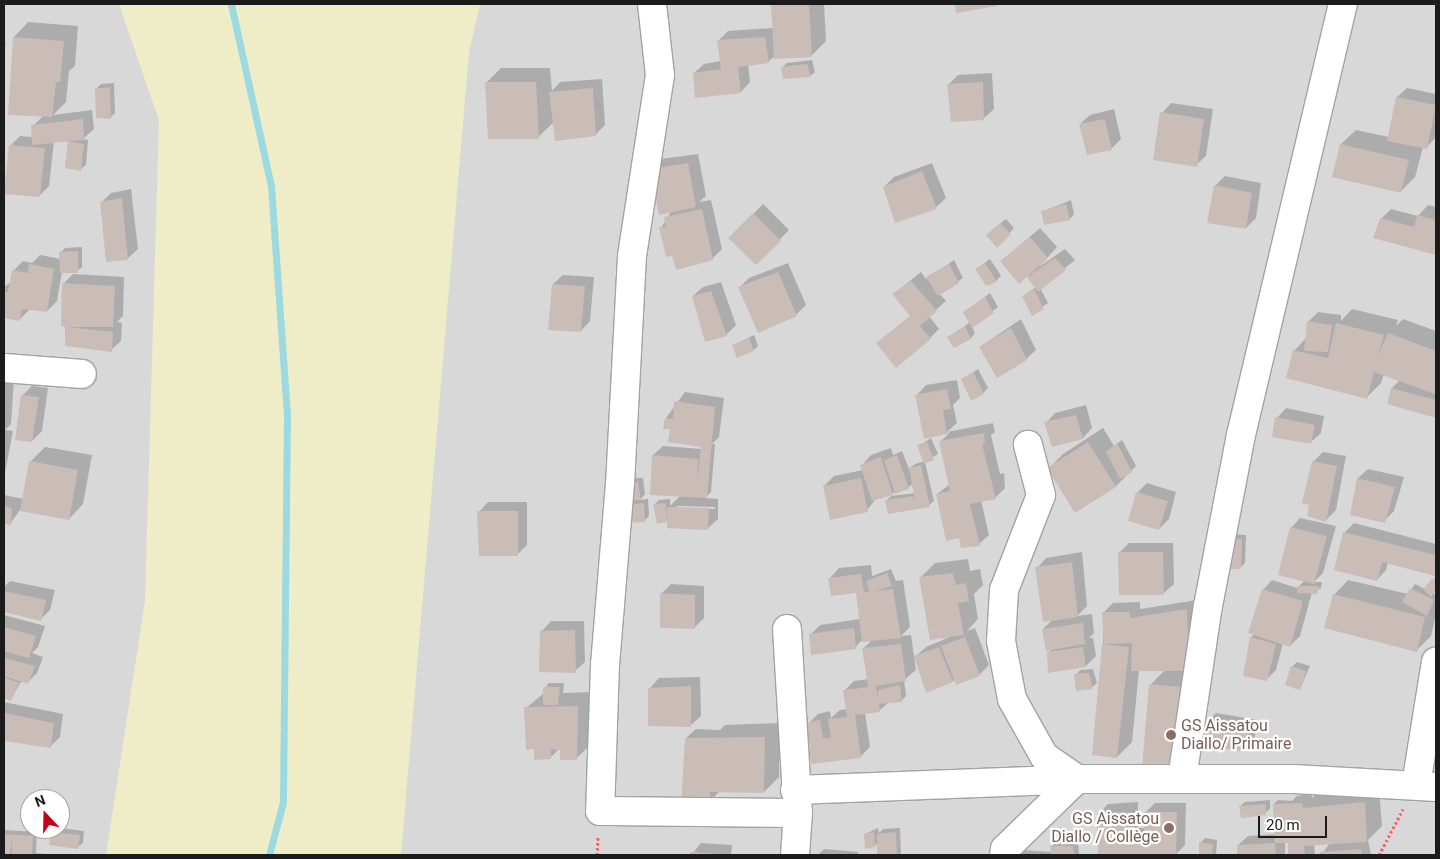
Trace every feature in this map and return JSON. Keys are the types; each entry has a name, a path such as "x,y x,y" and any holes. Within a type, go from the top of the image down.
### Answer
{"street":[{"path":"652,4 660,75 632,256 620,483 605,664 600,810 797,802 1077,779 1294,779 1426,786 1436,662"},
{"path":"1182,779 1208,606 1241,435 1343,4"},
{"path":"4,368 82,374"},
{"path":"1028,445 1041,495 1004,590 1002,641 1012,699 1044,756 1077,779"},
{"path":"787,629 797,802 795,855"},
{"path":"1004,855 1004,849 1077,779"}],"path":[{"path":"1380,855 1426,786"}],"shaded area":[{"path":"4,4 1436,4 1436,855 4,855"},
{"path":"119,4 480,4 469,52 401,855 106,855 145,601 159,120"}],"building":[{"path":"771,4 809,4 812,57 774,59"},
{"path":"955,4 996,4 997,6 956,13"},
{"path":"13,37 64,41 60,82 56,82 52,117 8,115"},
{"path":"765,37 769,63 738,67 741,93 695,98 693,73 721,69 717,40"},
{"path":"807,64 811,77 783,79 781,67"},
{"path":"485,82 536,82 539,139 488,139"},
{"path":"983,82 984,120 951,122 947,84"},
{"path":"110,87 111,119 96,118 95,89"},
{"path":"593,88 596,136 555,141 549,92"},
{"path":"1396,97 1436,105 1427,149 1387,141"},
{"path":"1160,112 1204,119 1197,167 1153,160"},
{"path":"83,119 84,140 32,145 31,125"},
{"path":"1105,119 1112,150 1087,155 1079,124"},
{"path":"68,141 84,144 81,171 65,168"},
{"path":"1340,144 1409,160 1401,193 1332,177"},
{"path":"9,145 45,148 40,197 4,194"},
{"path":"688,163 696,207 659,215 650,169"},
{"path":"922,171 937,209 895,223 883,187"},
{"path":"1214,185 1252,193 1246,229 1207,223"},
{"path":"122,198 128,260 106,262 100,202"},
{"path":"1066,204 1070,220 1044,225 1041,211"},
{"path":"702,209 713,260 676,270 672,256 666,257 659,227 666,227 664,217"},
{"path":"753,213 781,241 756,265 728,238"},
{"path":"1417,215 1436,220 1436,255 1373,238 1380,218 1414,227"},
{"path":"1000,223 1011,234 997,248 986,235"},
{"path":"1030,237 1048,258 1019,284 1000,261"},
{"path":"78,251 78,273 60,273 59,252"},
{"path":"1055,258 1066,270 1038,292 1027,277"},
{"path":"985,263 997,282 986,286 975,269"},
{"path":"29,264 54,269 47,312 22,309 20,321 4,318 4,292 8,292 12,270 28,273"},
{"path":"949,264 959,283 938,296 926,277"},
{"path":"778,272 797,316 758,333 738,287"},
{"path":"911,281 937,311 920,326 931,339 896,368 876,343 910,316 892,294"},
{"path":"62,283 115,286 113,327 68,327 113,332 112,352 65,346 66,327 61,326"},
{"path":"552,284 585,286 581,332 548,330"},
{"path":"1034,289 1044,309 1032,316 1022,296"},
{"path":"711,291 727,336 705,342 692,296"},
{"path":"985,297 994,313 972,328 963,312"},
{"path":"1307,321 1332,325 1328,352 1304,351"},
{"path":"1336,323 1384,335 1378,356 1388,333 1436,351 1435,394 1374,372 1367,399 1286,378 1293,350 1328,358"},
{"path":"965,326 971,339 954,348 947,337"},
{"path":"1011,328 1027,360 997,378 979,347"},
{"path":"749,338 754,351 737,358 732,345"},
{"path":"973,372 984,394 971,401 961,379"},
{"path":"1391,388 1436,400 1436,418 1387,404"},
{"path":"947,389 951,409 943,410 947,434 924,439 915,395"},
{"path":"21,395 39,397 32,442 15,440"},
{"path":"674,401 715,407 707,498 650,495 652,455 698,459 697,482 701,447 668,442 670,429 663,429 665,418 673,419"},
{"path":"1076,415 1083,439 1052,447 1044,422"},
{"path":"1275,417 1315,425 1311,444 1272,437"},
{"path":"984,433 985,443 982,444 996,499 970,504 980,546 961,548 959,538 946,541 936,494 950,491 939,441"},
{"path":"927,442 934,460 924,464 917,445"},
{"path":"1088,442 1116,487 1075,513 1047,468"},
{"path":"1117,443 1132,472 1120,479 1106,452"},
{"path":"897,455 909,489 895,494 884,460"},
{"path":"881,457 893,495 872,501 860,465"},
{"path":"29,461 78,470 69,520 20,511"},
{"path":"1312,461 1337,466 1326,522 1307,516 1309,505 1302,503"},
{"path":"921,465 930,507 888,514 885,500 913,496 915,501 909,468"},
{"path":"861,478 868,512 830,520 823,486"},
{"path":"1357,478 1395,487 1385,523 1350,515"},
{"path":"626,482 638,482 641,500 627,501"},
{"path":"1136,492 1168,501 1159,530 1128,521"},
{"path":"644,503 645,522 624,523 623,505"},
{"path":"666,503 667,522 657,524 653,504"},
{"path":"4,506 12,508 11,525 4,524"},
{"path":"667,507 709,508 708,530 667,528"},
{"path":"477,511 518,511 518,556 479,556"},
{"path":"1290,527 1327,536 1314,584 1278,575"},
{"path":"1343,532 1436,555 1435,576 1382,562 1377,581 1334,570"},
{"path":"1227,538 1242,539 1241,569 1226,569"},
{"path":"1118,552 1163,552 1164,595 1119,595"},
{"path":"1072,562 1078,617 1043,622 1035,567"},
{"path":"887,573 892,586 870,592 866,581"},
{"path":"953,573 956,585 966,583 969,601 958,603 964,635 930,640 919,577"},
{"path":"861,574 864,592 893,589 901,638 862,642 856,593 831,596 828,578"},
{"path":"1432,579 1436,582 1436,590 1431,597 1423,589"},
{"path":"1297,586 1319,586 1317,594 1297,593"},
{"path":"1410,588 1434,600 1427,616 1402,602"},
{"path":"1262,589 1303,601 1290,647 1248,633"},
{"path":"4,591 46,600 41,621 4,612"},
{"path":"660,593 695,595 695,629 660,628"},
{"path":"1333,594 1425,617 1417,652 1324,628"},
{"path":"1187,609 1189,671 1131,671 1132,643 1104,644 1102,612 1130,612 1130,618"},
{"path":"1083,623 1085,644 1046,651 1042,629"},
{"path":"4,627 36,636 29,658 4,651"},
{"path":"854,628 856,649 811,655 809,634"},
{"path":"575,630 576,673 539,672 540,631"},
{"path":"965,637 980,676 956,685 941,646"},
{"path":"1250,637 1276,644 1267,681 1243,676"},
{"path":"901,644 906,681 876,686 878,698 878,690 900,685 902,702 879,704 880,712 855,715 861,758 811,764 807,723 820,720 823,738 831,738 828,719 847,717 843,690 868,687 862,648"},
{"path":"1102,644 1129,647 1117,758 1092,755"},
{"path":"939,647 953,682 926,693 914,656"},
{"path":"1083,647 1086,667 1048,673 1047,652"},
{"path":"4,658 35,666 28,684 4,676"},
{"path":"1291,666 1306,671 1300,690 1285,685"},
{"path":"1089,673 1093,689 1076,691 1074,674"},
{"path":"4,677 19,683 11,701 4,698"},
{"path":"1149,684 1180,687 1174,771 1142,768"},
{"path":"691,686 691,727 648,726 648,688"},
{"path":"543,687 560,687 558,705 543,705"},
{"path":"578,706 577,760 560,760 560,750 551,749 551,759 534,760 534,749 526,750 524,707"},
{"path":"4,713 54,723 51,748 4,741"},
{"path":"1205,723 1249,729 1245,752 1201,745"},
{"path":"765,737 764,793 710,792 710,803 681,806 685,738"},
{"path":"1365,802 1367,842 1304,846 1305,855 1288,855 1288,843 1275,843 1273,804 1302,803 1303,808"},
{"path":"1266,804 1266,815 1241,818 1239,806"},
{"path":"1129,812 1129,837 1144,838 1144,812 1177,812 1176,855 1098,854 1097,813"},
{"path":"874,832 875,847 865,849 864,834"},
{"path":"896,832 897,855 877,855 877,834"},
{"path":"4,834 20,835 20,839 33,839 32,855 12,855 12,838 10,855 4,855"},
{"path":"70,834 80,835 78,849 49,845 50,839 70,839"},
{"path":"1199,842 1213,844 1212,855 1199,855"},
{"path":"1275,843 1276,855 1237,855 1237,845"},
{"path":"1050,846 1073,846 1074,855 1051,855"},
{"path":"1361,849 1362,855 1320,855 1319,852"},
{"path":"690,852 719,854 719,855 689,855"}],"waterway":[{"path":"231,4 271,186 287,413 283,802 269,855"}],"place":[{"name":"GS Aissatou Diallo/ Primaire","path":"1171,735"},
{"name":"GS Aissatou Diallo / Collège","path":"1169,828"}]}
